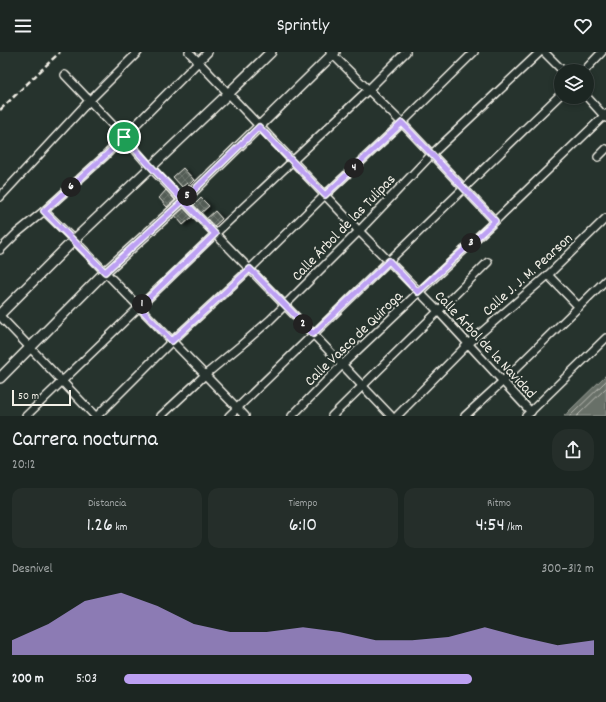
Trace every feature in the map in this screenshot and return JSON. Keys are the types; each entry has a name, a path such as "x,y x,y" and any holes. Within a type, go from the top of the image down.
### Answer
{"street":[{"path":"0,197 89,101 138,52"},
{"name":"Calle Árbol de la Navidad","path":"189,52 259,127 438,311 529,414"},
{"path":"0,250 17,233 44,211 105,156 208,52"},
{"path":"271,52 74,240 0,315 96,416 172,341 250,269 474,52"},
{"path":"26,416 406,52"},
{"name":"Calle Árbol de las Tulipas","path":"160,416 205,375 270,320 359,231 432,154 540,52"},
{"path":"544,52 556,64"},
{"path":"591,64 602,52"},
{"path":"0,378 105,272 183,201 333,53 495,221"},
{"path":"65,75 124,137 151,168 391,416"},
{"path":"229,416 554,101"},
{"path":"594,104 606,116"},
{"name":"Calle Vasco de Quiroga","path":"292,416 342,365 418,292 606,116"},
{"path":"598,157 606,149"},
{"path":"44,211 245,416"},
{"name":"Calle J. J. M. Pearson","path":"397,416 468,344 548,275 606,218"},
{"path":"332,416 488,262"},
{"path":"548,275 579,307"},
{"path":"465,416 502,382 606,280"},
{"path":"529,414 606,338"}],"water":[{"path":"606,375 606,416 564,416"}],"building":[{"path":"183,168 194,180 189,185 187,183 182,187 173,177"},
{"path":"166,190 175,200 167,207 159,198"},
{"path":"201,198 209,206 201,213 193,206"},
{"path":"182,206 192,217 183,225 174,214"},
{"path":"215,211 222,219 213,227 206,219"}],"railway":[{"path":"0,110 60,52"}],"route":[{"path":"124,137 44,211 105,272 183,201 259,127 325,195 402,123 495,221 418,292 389,261 313,334 250,269 172,341 139,307 215,234 183,201 151,168 124,137"}]}
